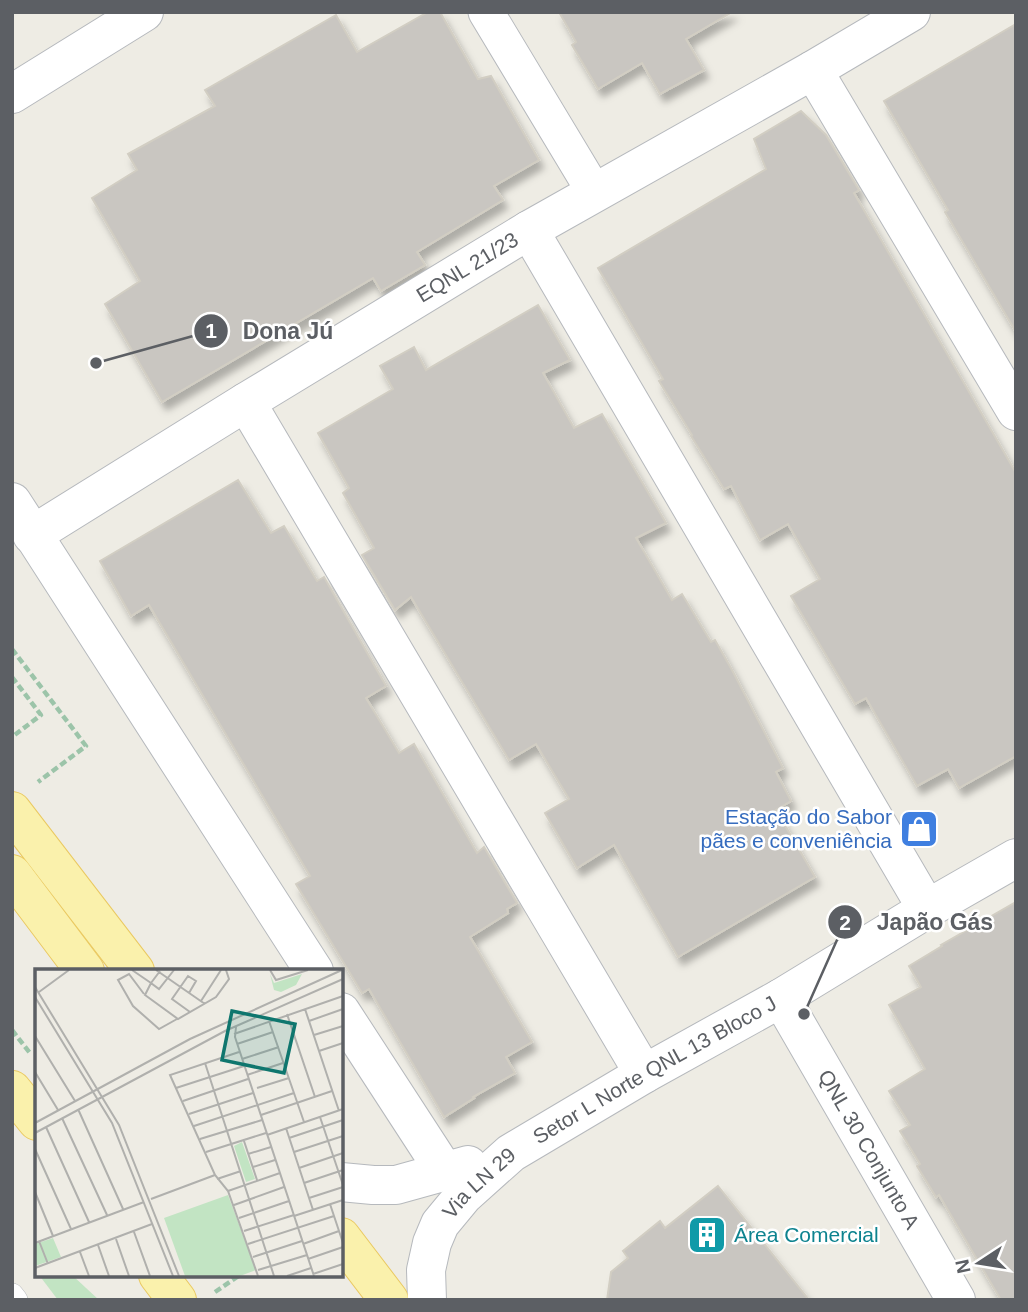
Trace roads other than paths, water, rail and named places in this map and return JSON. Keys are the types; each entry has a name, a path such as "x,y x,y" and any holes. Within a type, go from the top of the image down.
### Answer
{"main road":[{"path":"23,799 134,969"},
{"path":"12,874 83,969"},
{"path":"12,1090 35,1119"},
{"path":"343,1240 389,1300"},
{"path":"162,1277 195,1296"}],"street":[{"path":"12,94 144,12"},
{"path":"486,12 595,193"},
{"name":"EQNL 21/23","path":"32,535 528,230 911,12"},
{"path":"813,70 1016,411"},
{"path":"528,230 926,909"},
{"path":"246,402 645,1074"},
{"path":"12,502 313,969"},
{"name":"Setor L Norte QNL 13 Bloco J","path":"511,1153 781,998 926,909 1016,858"},
{"name":"QNL 30 Conjunto A","path":"781,998 956,1300"},
{"path":"343,1015 445,1172"},
{"name":"Via LN 29","path":"343,1181 396,1185 511,1153"},
{"name":"Via LN 29","path":"427,1300 426,1270 432,1243 440,1224 464,1195 511,1153"}],"lane":[{"path":"12,1295 16,1300"}],"place":[{"name":"Dona Jú","path":"96,363"},
{"name":"Estação do Sabor pães e conveniência","path":"919,829"},
{"name":"Japão Gás","path":"804,1014"},
{"name":"Área Comercial","path":"707,1235"}]}
